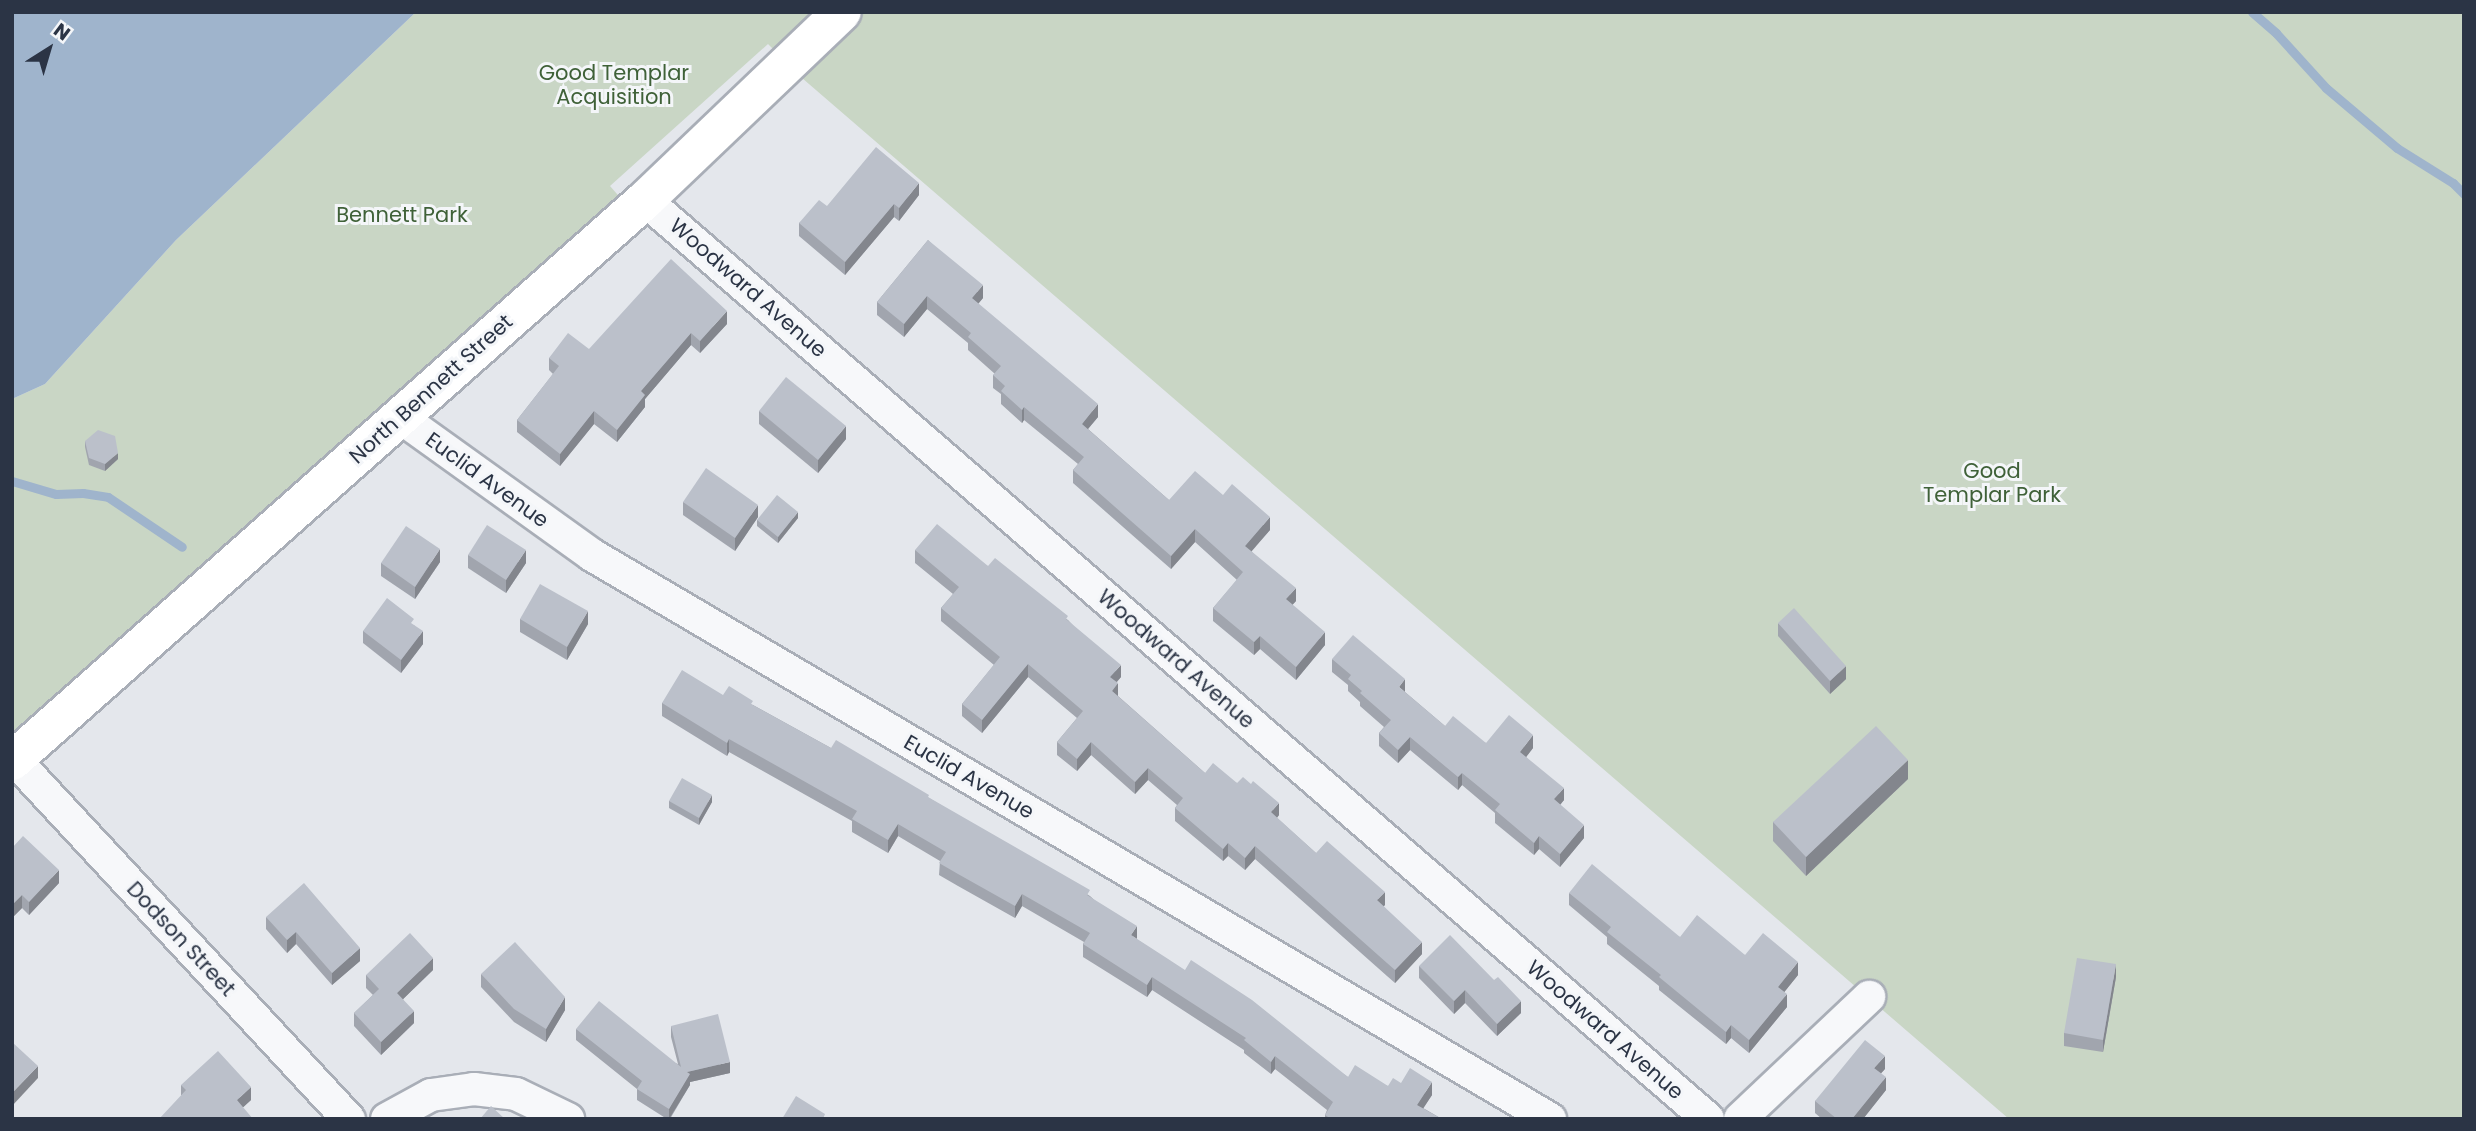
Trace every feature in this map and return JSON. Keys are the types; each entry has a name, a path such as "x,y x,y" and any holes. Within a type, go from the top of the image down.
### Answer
{"main road":[{"name":"North Bennett Street","path":"13,760 645,200 842,12"}],"street":[{"name":"Woodward Avenue","path":"645,200 1708,1119"},
{"name":"Euclid Avenue","path":"400,417 592,555 1550,1119"},
{"name":"Dodson Street","path":"13,760 349,1119"},
{"path":"1740,1119 1869,997"},
{"path":"387,1119 431,1095 474,1089 516,1094 568,1119"}],"green space":[{"name":"Good Templar Park","path":"416,12 2464,12 2464,1119 2009,1119 802,78 768,44 610,186 624,202 12,740 12,399 45,384 176,240"}],"water":[{"path":"12,12 416,12 176,240 45,384 12,399"}],"building":[{"path":"876,147 919,183 899,208 894,204 845,262 799,223 819,200 827,206"},
{"path":"928,240 983,285 972,298 1098,404 1082,424 1169,500 1195,471 1223,495 1232,484 1270,517 1245,546 1296,588 1286,599 1325,632 1296,667 1260,636 1254,642 1213,608 1243,572 1195,529 1171,556 1073,470 1084,457 1001,391 1005,386 993,375 1001,366 968,337 971,333 927,296 904,324 877,302"},
{"path":"671,259 727,311 700,341 691,333 641,391 645,395 617,430 594,411 560,454 517,420 559,366 549,358 568,333 589,349"},
{"path":"786,377 846,426 818,460 759,411"},
{"path":"98,430 115,436 118,453 105,464 89,458 85,441"},
{"path":"706,468 758,505 735,538 683,502"},
{"path":"777,495 798,512 778,537 757,520"},
{"path":"937,524 988,566 995,558 1068,616 1066,619 1121,665 1110,677 1118,683 1112,691 1205,773 1213,763 1237,783 1243,777 1251,784 1253,781 1279,803 1271,812 1316,853 1327,841 1385,892 1377,900 1422,942 1395,970 1255,846 1245,858 1228,843 1223,849 1175,808 1183,798 1148,768 1135,782 1091,742 1077,759 1057,742 1083,711 1028,664 982,720 962,704 1000,657 941,608 959,587 915,550"},
{"path":"487,525 526,550 506,580 468,555"},
{"path":"406,526 440,549 415,587 381,563"},
{"path":"540,584 588,611 567,647 520,619"},
{"path":"387,598 414,619 411,623 423,631 401,660 363,631"},
{"path":"1794,608 1846,666 1830,681 1778,623"},
{"path":"1353,635 1405,679 1399,687 1445,726 1453,716 1486,743 1509,715 1533,735 1520,752 1564,788 1554,799 1584,825 1560,854 1539,836 1534,843 1495,810 1500,804 1462,773 1458,777 1410,737 1398,750 1379,733 1391,720 1360,693 1362,691 1348,679 1351,675 1332,659"},
{"path":"682,670 723,695 729,686 753,701 751,704 831,748 836,740 929,795 928,797 1090,890 1087,895 1137,926 1131,935 1185,970 1191,960 1252,1000 1348,1077 1355,1065 1388,1086 1393,1078 1401,1083 1410,1068 1432,1082 1417,1105 1442,1119 1331,1119 1325,1115 1333,1102 1275,1056 1271,1062 1244,1040 1246,1038 1152,977 1147,985 1083,944 1090,933 1022,894 1015,906 958,874 939,863 946,852 898,824 888,840 852,819 857,811 729,739 727,743 662,703"},
{"path":"1876,726 1908,760 1806,857 1773,822"},
{"path":"682,778 712,795 699,818 669,801"},
{"path":"23,836 59,870 29,902 22,895 12,905 12,848"},
{"path":"1592,864 1680,937 1697,915 1745,955 1763,933 1798,962 1778,987 1787,994 1749,1040 1731,1025 1726,1032 1607,932 1611,927 1569,893"},
{"path":"304,883 360,948 332,973 296,932 287,940 266,917"},
{"path":"410,933 433,958 397,993 414,1011 381,1042 354,1013 379,989 366,975"},
{"path":"1450,935 1494,980 1498,977 1521,1001 1497,1024 1465,990 1454,1001 1419,966"},
{"path":"515,942 565,997 546,1029 514,1009 481,974"},
{"path":"2077,958 2116,964 2103,1040 2064,1033"},
{"path":"599,1001 681,1067 671,1026 718,1014 730,1062 687,1072 690,1074 669,1109 637,1089 642,1081 576,1029"},
{"path":"1865,1040 1885,1056 1874,1068 1886,1077 1852,1119 1837,1119 1815,1101"},
{"path":"12,1042 38,1066 12,1093"},
{"path":"218,1051 251,1087 237,1100 253,1119 159,1119 186,1090 181,1085"},
{"path":"796,1096 825,1114 823,1119 782,1119"},
{"path":"491,1106 505,1119 480,1119"}],"waterway":[{"path":"2252,12 2276,33 2326,88 2397,148 2453,183 2464,194"},
{"path":"12,481 56,494 83,493 108,497 182,547"}],"park label":[{"name":"Good Templar Acquisition","path":"614,85"},
{"name":"Bennett Park","path":"402,215"}]}
